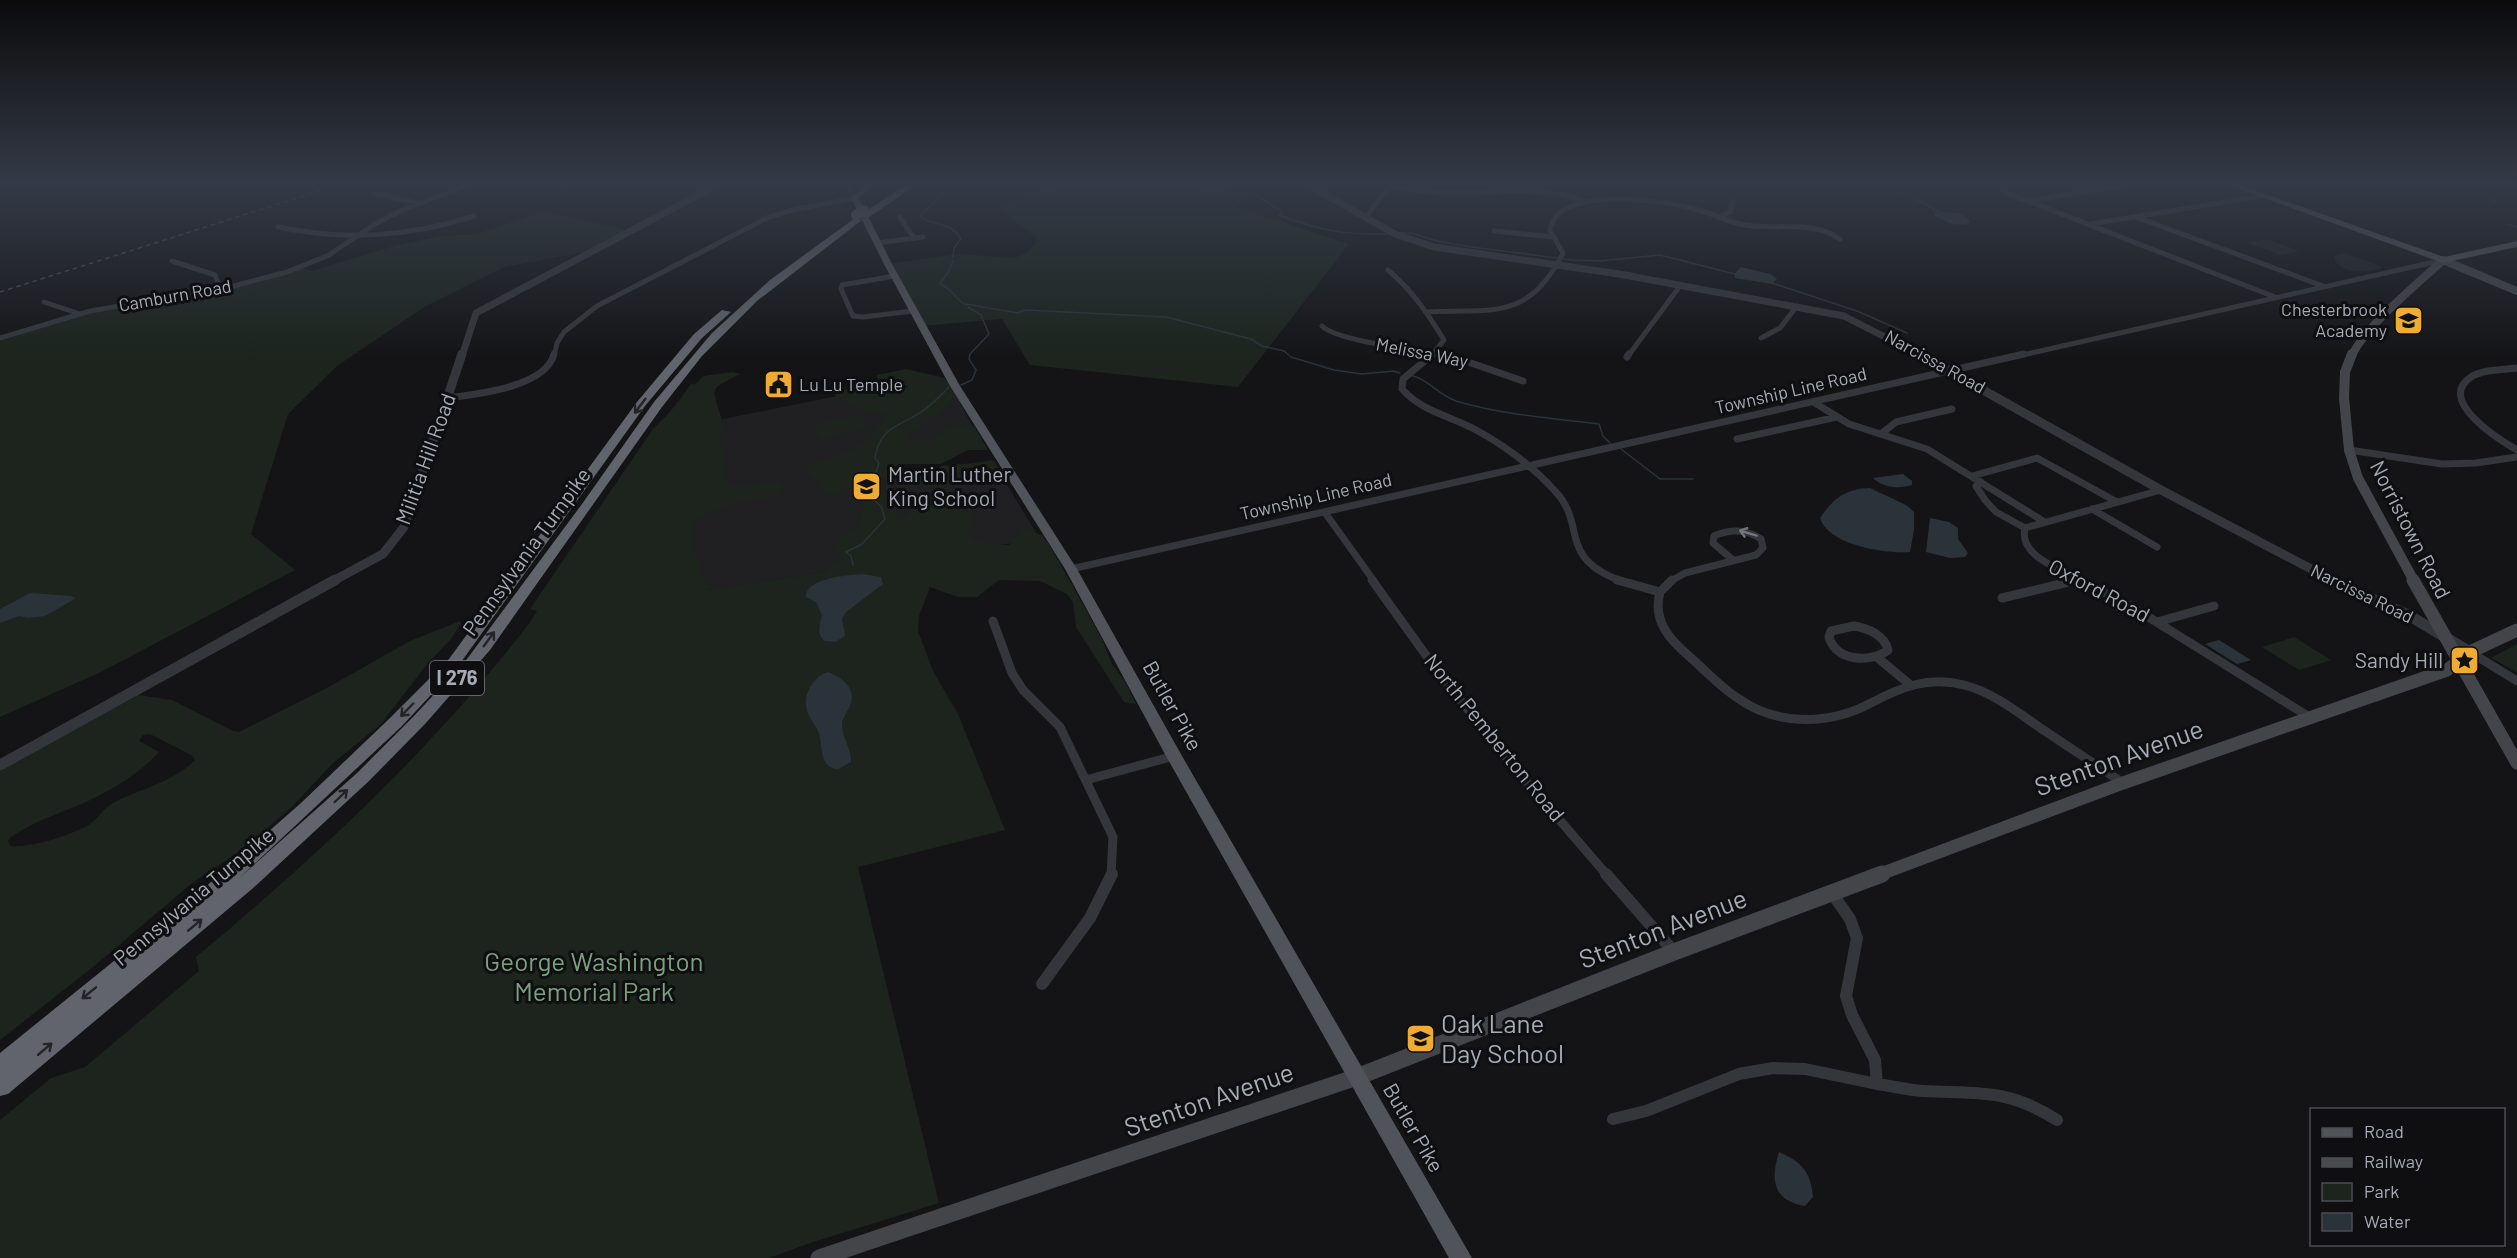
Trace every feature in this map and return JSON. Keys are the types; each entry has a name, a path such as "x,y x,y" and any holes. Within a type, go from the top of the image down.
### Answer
{"highway":[{"name":"Pennsylvania Turnpike","path":"0,1066 210,894 307,807 395,723 454,662 641,404 698,336 766,278 822,241"},
{"name":"Pennsylvania Turnpike","path":"0,1087 228,898 329,808 419,721 474,660 594,497 662,398 700,352 734,317 827,241"}],"main road":[{"path":"2388,241 2443,260 2517,291"},
{"name":"Butler Pike","path":"877,243 955,386 1071,569 1174,756 1461,1258"},
{"name":"Township Line Road","path":"2443,260 2517,244"},
{"path":"2468,255 2464,261 2466,264 2487,279"},
{"name":"Norristown Road","path":"2443,260 2374,326 2355,348 2345,372 2344,398 2349,450 2358,478 2445,637 2466,657 2517,763"},
{"name":"Stenton Avenue","path":"819,1258 1358,1077 1674,952 2123,783 2446,670 2517,630"}],"street":[{"name":"Camburn Road","path":"0,338 79,314 220,289 277,275 333,253 351,241"},
{"name":"Militia Hill Road","path":"0,765 214,645 383,554 404,527 476,313 612,241"},
{"path":"448,398 501,390 538,375 552,363 557,343 564,332 587,313 605,301 723,241"},
{"path":"877,243 894,241"},
{"name":"Narcissa Road","path":"1415,241 1434,247 1557,265 1797,306 1828,312 1860,322 1952,371 2161,490 2445,637"},
{"path":"1427,312 1502,309 1519,305 1531,298 1557,265 1563,253 1555,241"},
{"path":"2129,241 2275,297"},
{"path":"2201,241 2324,286"},
{"name":"Township Line Road","path":"1071,569 1326,514 1388,497 1815,403 2443,260"},
{"path":"172,261 215,274 220,289"},
{"path":"1388,270 1405,284 1427,312 1444,340 1436,352 1403,379 1404,393 1415,402 1478,431 1528,467 1560,496 1578,550 1595,568 1624,583 1660,592"},
{"path":"894,276 842,285 841,289 853,316 863,317 913,311"},
{"path":"1627,357 1680,286"},
{"path":"44,302 79,314"},
{"path":"1761,338 1780,328 1797,306"},
{"name":"Melissa Way","path":"1322,326 1331,333 1357,340 1436,352 1469,361 1523,381"},
{"path":"2517,368 2491,371 2471,377 2461,388 2459,394 2466,409 2479,424 2517,450"},
{"path":"1815,403 1849,424 1927,449 2043,521"},
{"path":"1881,434 1896,422 1952,409"},
{"path":"1737,440 1837,417"},
{"path":"2349,450 2442,464 2476,463 2517,457"},
{"path":"1972,476 2037,458 2117,502"},
{"path":"1981,482 1976,486 1985,501 2006,519 2025,528 2043,521 2161,490"},
{"path":"2091,509 2157,547"},
{"name":"North Pemberton Road","path":"1326,514 1437,672 1513,766 1674,952"},
{"name":"Oxford Road","path":"2025,528 2023,539 2034,555 2157,622 2311,718"},
{"path":"1733,560 1713,543 1714,536 1738,530 1755,534 1764,543 1761,552 1674,578 1660,592 1657,599 1657,614 1669,638 1738,699 1759,710 1799,719 1842,716 1908,683 1925,681 1952,683 1986,693 2123,783"},
{"path":"2002,598 2077,580"},
{"path":"2392,608 2418,613 2425,610 2426,604"},
{"path":"2157,622 2214,606"},
{"path":"993,621 1016,679 1060,727 1113,837 1113,870 1094,912 1042,984"},
{"path":"1878,658 1888,650 1887,644 1873,631 1853,626 1836,627 1831,631 1829,641 1845,654 1866,659 1878,658 1908,683"},
{"path":"2466,657 2517,681"},
{"path":"1086,780 1174,756"},
{"path":"1832,892 1850,919 1857,938 1846,996 1852,1015 1875,1060 1877,1084"},
{"path":"1613,1119 1646,1112 1739,1074 1773,1068 1805,1069 1921,1091 2000,1093 2036,1104 2057,1120"}],"shaded area":[{"name":"Martin Luther King School","path":"882,387 892,404 953,390 983,446 887,466 894,477 992,460 1040,539 681,594 708,422"}],"green space":[{"path":"419,241 607,241 586,252 504,267 426,306 337,366 288,414 251,534 295,570 101,672 0,717 0,341 93,312 210,293 259,282 302,268 312,271"},
{"path":"1036,241 1339,241 1349,244 1238,387 1030,365 1002,319 921,326 888,264 958,254 1015,258 1027,253"},
{"path":"2271,241 2300,251 2281,255 2248,243"},
{"path":"2344,253 2381,266 2381,268 2356,271 2344,268 2334,259 2335,256"},
{"path":"906,369 945,378 955,395 954,399 942,410 907,434 907,440 929,441 950,428 968,425 974,426 988,450 968,450 941,464 904,464 898,467 903,474 838,491 840,494 820,491 817,485 818,478 812,478 806,471 807,465 844,453 862,444 886,412 869,411 835,399 836,394 864,385 899,392 908,386 878,380 877,375"},
{"name":"George Washington Memorial Park","path":"732,372 740,374 721,384 716,388 714,394 723,424 720,436 728,482 731,486 783,482 782,491 777,497 743,501 725,506 694,523 694,549 702,578 710,583 705,590 829,571 830,565 844,559 832,551 844,535 859,524 865,498 872,491 890,491 909,501 908,506 896,511 898,519 906,518 917,507 938,503 974,514 975,522 968,532 973,540 1009,545 1023,527 1043,536 1136,704 1124,702 1076,627 1073,602 1067,594 1040,581 999,580 977,597 958,597 930,587 919,616 918,631 933,671 958,714 1005,830 858,867 939,1203 769,1258 0,1258 0,1120 51,1078 85,1067 199,971 196,957 330,839 415,756 494,668 531,621 537,611 530,609 653,429 670,412 692,383 694,385 704,376"},
{"path":"860,415 867,428 819,439 815,424"},
{"path":"994,461 1004,476 1004,481 1000,483 991,485 968,480 950,486 931,488 919,483 919,479 942,466"},
{"path":"460,621 461,624 451,639 428,663 381,724 332,764 292,807 239,852 192,883 93,967 0,1040 0,770 139,695 172,700 239,732 327,688 410,641","holes":["150,734 193,756 195,760 187,768 113,803 93,822 82,828 40,843 10,846 8,841 10,838 24,829 102,794 128,779 150,762 159,752 139,741 143,735"]},
{"path":"2294,637 2331,660 2299,670 2262,647"},
{"path":"2517,644 2517,672 2491,658"}],"water":[{"path":"1741,267 1770,274 1777,279 1772,284 1735,278 1734,274"},
{"path":"1903,474 1912,481 1912,485 1891,487 1873,478"},
{"path":"1870,488 1906,505 1914,512 1910,552 1859,546 1834,535 1825,527 1820,518 1835,500 1854,490"},
{"path":"1930,518 1949,522 1958,528 1958,539 1968,553 1965,557 1950,558 1926,552"},
{"path":"863,574 881,577 883,584 846,612 842,619 845,636 835,642 825,641 820,636 822,615 816,602 806,597 808,591 812,586 828,579"},
{"path":"30,593 76,598 45,616 28,618 19,616 0,623 0,609"},
{"path":"2219,640 2251,660 2237,664 2205,644"},
{"path":"828,672 844,681 852,695 842,725 851,762 838,769 831,767 824,760 820,737 809,716 806,704 810,687"},
{"path":"1779,1152 1794,1160 1807,1174 1813,1197 1805,1206 1786,1199 1777,1188 1775,1172"}],"waterway":[{"path":"953,257 954,248 960,241"},
{"path":"1436,241 1572,260 1600,261 1660,255 1735,274"},
{"path":"949,271 953,261"},
{"path":"948,272 940,284 948,288 966,305"},
{"path":"1772,283 1857,311 1907,333"},
{"path":"966,304 1017,313 1025,310 1166,317 1251,339 1262,346 1284,351 1291,357 1334,370 1362,374 1393,371 1400,373"},
{"path":"961,385 972,380 976,370 969,359 970,354 989,334 981,315 968,307"},
{"path":"1413,376 1424,380 1456,401 1474,406 1527,416 1599,424 1603,436 1610,443"},
{"path":"874,479 879,463 875,458 882,439 893,428 927,408 949,387"},
{"path":"1621,449 1660,479 1693,479"},
{"path":"853,565 851,556 846,552 862,544 885,519 881,506 875,501 878,486"}],"railway":[{"path":"0,292 162,241"}],"place":[{"name":"Chesterbrook Academy","path":"2408,320"},
{"name":"Lu Lu Temple","path":"778,385"},
{"name":"Martin Luther King School","path":"867,487"},
{"name":"Sandy Hill","path":"2464,661"},
{"name":"Oak Lane Day School","path":"1420,1039"}]}
